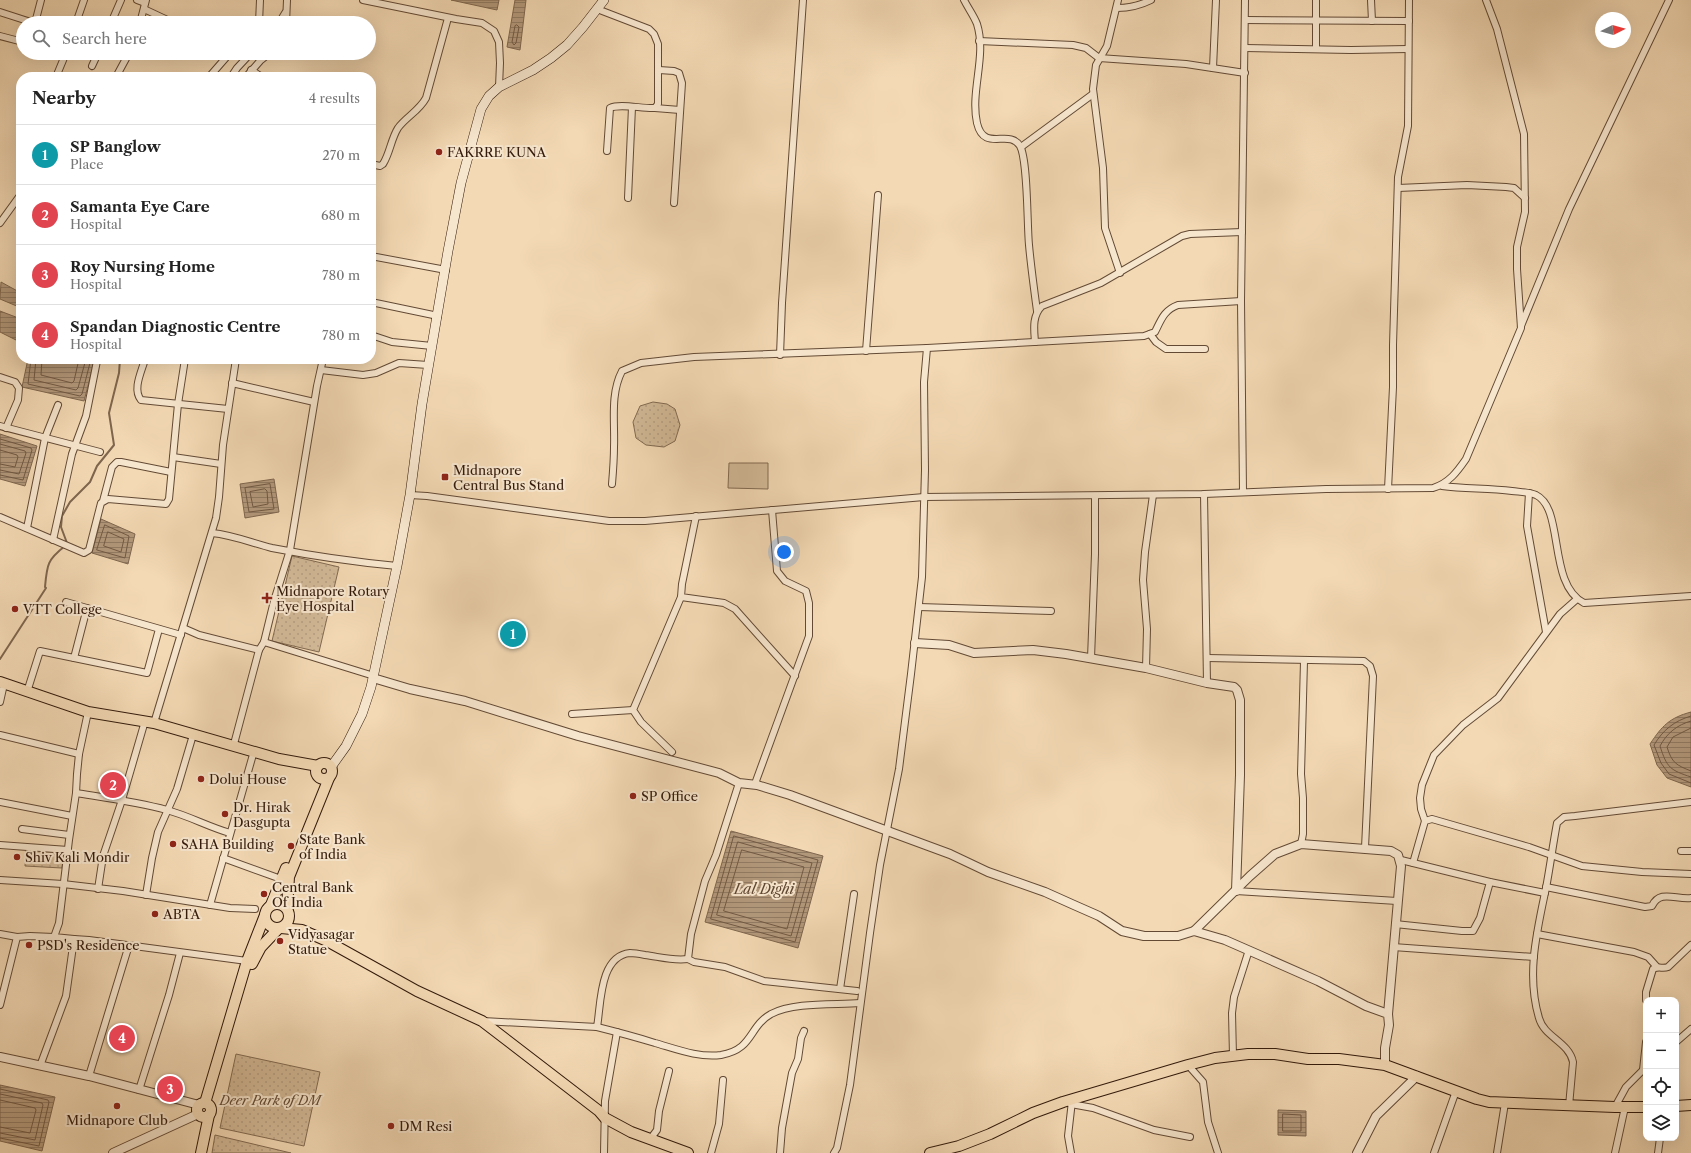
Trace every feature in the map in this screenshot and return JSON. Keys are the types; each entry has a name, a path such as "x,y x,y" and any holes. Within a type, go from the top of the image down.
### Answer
{"main road":[{"path":"2,683 88,712 149,722 193,735 234,744 292,762 297,766 322,774 332,771 331,767 346,746 362,714 374,677 398,566 410,495 428,365 461,183 481,109 489,96 499,87 533,70 568,45 604,0"},
{"path":"196,1153 204,1111 247,961 267,909 271,905 322,774"},
{"path":"201,1153 204,1111 250,970 261,947 280,928 286,925 289,920 289,877 322,774"},
{"path":"271,905 280,903 302,930"},
{"path":"265,915 266,921 269,925 275,928 302,930 327,941 417,991 482,1021 542,1066 599,1111 605,1118 631,1132 651,1138 688,1153"},
{"path":"930,1153 959,1146 990,1134 1033,1113 1188,1065 1215,1058 1248,1054 1275,1054 1308,1059 1339,1059 1385,1065 1477,1099 1505,1103 1643,1107"},
{"path":"1679,1106 1691,1105"}],"street":[{"path":"36,16 41,0"},
{"path":"78,16 84,0"},
{"path":"114,16 121,0"},
{"path":"137,0 163,16"},
{"path":"259,16 260,0"},
{"path":"285,16 287,0"},
{"path":"363,0 448,18 482,23 494,31 499,42 499,87"},
{"path":"780,355 782,303 802,0"},
{"path":"964,0 976,23 979,41 976,100 976,121 979,131 982,136 987,138 1013,140 1021,147 1024,163 1029,246 1037,311 1034,324 1035,342"},
{"path":"1118,0 1107,46 1099,58 1094,80 1093,94 1104,168 1105,228 1120,273"},
{"path":"1117,8 1131,8 1142,5 1151,0"},
{"path":"1213,68 1216,0"},
{"path":"1243,492 1241,301 1245,0"},
{"path":"1316,0 1316,49"},
{"path":"1371,0 1372,21"},
{"path":"1388,489 1393,387 1399,168 1408,126 1409,0"},
{"path":"1486,0 1497,29 1522,127 1525,212 1517,247 1521,328"},
{"path":"1442,486 1458,471 1466,458 1569,209 1669,0"},
{"path":"142,16 145,4"},
{"path":"597,9 642,26 654,34 658,44 659,70 659,99 655,108"},
{"path":"0,12 16,17"},
{"path":"376,165 380,166 383,164 399,126 419,108 426,98 448,18"},
{"path":"1245,20 1409,21"},
{"path":"0,36 16,40"},
{"path":"979,41 1073,45 1086,48 1099,58 1175,63 1245,73"},
{"path":"1245,48 1408,49"},
{"path":"58,72 63,60"},
{"path":"92,66 95,60"},
{"path":"119,72 125,60"},
{"path":"213,72 224,60"},
{"path":"235,72 244,60"},
{"path":"254,72 251,70 260,60"},
{"path":"659,70 674,71 679,73 681,77 674,203"},
{"path":"1021,147 1093,94"},
{"path":"607,151 610,108 617,106 680,110"},
{"path":"628,198 632,107"},
{"path":"1398,188 1467,185 1511,187 1516,189 1525,198"},
{"path":"866,351 878,195"},
{"path":"0,223 2,214 16,199"},
{"path":"1037,311 1048,303 1101,283 1182,236 1190,234 1242,232"},
{"path":"376,257 446,270"},
{"path":"612,484 614,407 617,381 622,371 641,363 694,357 780,355 927,348 1150,334 1154,332 1167,310 1172,307 1178,305 1241,301"},
{"path":"376,303 438,316"},
{"path":"1150,334 1156,342 1166,349 1205,349"},
{"path":"376,337 392,342 432,346"},
{"path":"837,1151 850,1085 870,933 899,768 915,643 922,577 924,382 927,348"},
{"path":"320,370 363,375 376,373 399,363 428,365"},
{"path":"53,540 75,446 86,416 96,364"},
{"path":"143,364 138,382 138,396 141,400 228,409"},
{"path":"103,501 108,499 166,504 168,499 178,404 184,364"},
{"path":"98,889 102,856 181,635 212,533 218,507 221,464 235,364"},
{"path":"234,744 259,650 264,642 274,601 290,550 322,364"},
{"path":"0,377 15,382 19,388 18,400 3,427 100,452"},
{"path":"232,383 314,402"},
{"path":"27,528 45,438 58,405"},
{"path":"172,457 221,464"},
{"path":"0,517 84,553 89,550 112,467 117,462 171,472"},
{"path":"410,495 451,499 609,521 645,521 924,497 1204,494 1326,489 1433,488 1442,486 1529,493 1537,496 1546,504 1549,512 1564,580 1577,599 1584,603 1691,596"},
{"path":"1529,493 1527,526 1546,632"},
{"path":"1204,494 1207,683"},
{"path":"1146,668 1147,629 1143,580 1145,552 1153,495"},
{"path":"1091,658 1095,554 1095,496"},
{"path":"757,785 756,781 809,636 809,603 806,591 785,580 777,571 772,510"},
{"path":"633,710 681,597 682,584 696,516"},
{"path":"212,533 226,534 272,548 342,560 398,566"},
{"path":"681,597 724,603 735,609 795,676"},
{"path":"1413,862 1425,821 1420,809 1422,785 1434,755 1463,725 1498,698 1560,614 1577,599"},
{"path":"66,602 181,635"},
{"path":"919,607 1051,612"},
{"path":"74,658 87,608"},
{"path":"183,628 199,635 259,650"},
{"path":"27,692 40,651 147,673 159,629"},
{"path":"264,642 410,689 465,701 578,736 719,773 739,783 757,785 790,795 887,830 950,854 988,872 1045,892 1099,916 1122,931 1150,936 1178,936 1194,932 1225,940 1318,981 1366,1006 1388,1014"},
{"path":"915,643 949,645 974,653 1033,650 1091,658 1146,668 1207,683 1234,687 1239,695 1240,775 1236,891"},
{"path":"1207,658 1364,661 1368,663 1372,670 1365,848"},
{"path":"1301,844 1303,798 1301,774 1304,661"},
{"path":"0,702 2,683"},
{"path":"572,714 633,710"},
{"path":"633,710 641,722 672,752"},
{"path":"54,937 59,923 69,835 76,793 79,754 88,712"},
{"path":"0,735 79,754"},
{"path":"146,895 158,832 177,789 193,735"},
{"path":"210,905 254,751"},
{"path":"688,959 691,934 705,881 716,856 739,783"},
{"path":"76,793 122,800 168,810 212,828 230,833"},
{"path":"0,802 72,816"},
{"path":"1569,1106 1573,1062 1572,1056 1569,1051 1545,1029 1539,1018 1532,971 1537,934 1557,823 1564,817 1691,802"},
{"path":"1425,821 1432,819 1442,821 1582,866 1642,872 1691,874"},
{"path":"22,829 69,835"},
{"path":"1194,932 1250,876 1275,854 1301,844 1365,848 1391,851 1398,855 1401,866 1393,947 1388,1014 1389,1025 1385,1048 1385,1065"},
{"path":"0,845 68,850"},
{"path":"1680,851 1691,851"},
{"path":"223,858 281,879"},
{"path":"1400,860 1490,882 1645,907 1652,906 1655,899 1658,897 1684,899 1691,898"},
{"path":"0,880 63,884 242,910 255,909"},
{"path":"1395,924 1473,931 1480,918 1490,882"},
{"path":"1236,891 1397,901"},
{"path":"840,989 854,894"},
{"path":"0,934 17,937 54,937 129,945 247,961"},
{"path":"1537,934 1634,952 1648,957 1657,967 1665,968 1668,967 1691,945"},
{"path":"0,1005 17,937"},
{"path":"40,1066 66,996 74,939"},
{"path":"89,1076 129,945"},
{"path":"1393,947 1534,957"},
{"path":"1233,1056 1232,1013 1234,997 1249,950"},
{"path":"139,1090 169,995 180,953"},
{"path":"597,1027 600,997 606,975 612,962 621,955 630,953 678,961 688,959 694,962 725,967 764,981 857,991"},
{"path":"1647,997 1651,972 1657,967"},
{"path":"482,1021 597,1027 680,1050 706,1055 720,1055 742,1048 760,1024 770,1015 783,1009 803,1006 860,1003"},
{"path":"1679,1039 1691,1029"},
{"path":"780,1153 782,1128 792,1073 798,1059 801,1038 804,1031"},
{"path":"604,1153 605,1101 617,1032"},
{"path":"0,1057 89,1076 204,1111"},
{"path":"1188,1065 1203,1082 1208,1122 1218,1153"},
{"path":"1614,1153 1620,1107 1626,1087 1643,1069"},
{"path":"651,1138 657,1130 659,1111 669,1071"},
{"path":"1357,1153 1376,1116 1417,1076"},
{"path":"711,1153 719,1124 723,1080"},
{"path":"1434,1153 1456,1091"},
{"path":"1071,1153 1068,1136 1072,1102 1154,1130 1190,1137"},
{"path":"1497,1153 1505,1103"},
{"path":"113,1153 204,1111"},
{"path":"1658,1153 1660,1141"}],"green space":[{"path":"653,402 667,404 675,409 680,425 675,441 664,447 646,445 636,438 633,422 640,406"},
{"path":"729,463 768,463 768,489 728,488"},
{"path":"292,556 339,567 319,652 272,641"},
{"path":"26,845 64,849 62,868 25,866"},
{"name":"Deer Park of DM","path":"236,1054 320,1072 304,1146 220,1128"},
{"path":"215,1135 291,1153 212,1153"}],"water":[{"path":"451,0 499,0 497,10"},
{"path":"515,0 526,0 520,50 507,47"},
{"path":"1,282 16,290 16,306 0,299"},
{"path":"0,311 16,317 16,340 0,332"},
{"path":"27,364 94,364 84,401 22,387"},
{"path":"0,434 37,446 25,486 0,479"},
{"path":"274,479 279,512 245,518 240,484"},
{"path":"101,519 135,534 128,564 92,553"},
{"path":"1691,712 1691,787 1667,778 1657,765 1650,744 1658,732 1672,720 1683,714"},
{"name":"Lal Dighi","path":"731,831 823,856 798,948 705,922"},
{"path":"0,1085 55,1097 42,1151 0,1141"},
{"path":"1278,1110 1306,1111 1306,1136 1278,1135"}],"waterway":[{"path":"67,543 61,527 62,516 70,502 90,482 97,466 114,445 109,413 119,373 120,364"},
{"path":"0,659 46,588 46,573 51,559 65,546"}],"place":[{"name":"FAKRRE KUNA","path":"439,152"},
{"name":"Midnapore Central Bus Stand","path":"445,477"},
{"name":"Midnapore Rotary Eye Hospital","path":"267,598"},
{"name":"VTT College","path":"15,609"},
{"name":"SP Banglow","path":"513,634"},
{"name":"Dolui House","path":"201,779"},
{"name":"Samanta Eye Care","path":"113,785"},
{"name":"SP Office","path":"633,796"},
{"name":"Dr. Hirak Dasgupta","path":"225,814"},
{"name":"SAHA Building","path":"173,844"},
{"name":"State Bank of India","path":"291,846"},
{"name":"Shiv Kali Mondir","path":"17,857"},
{"name":"Central Bank Of India","path":"264,894"},
{"name":"ABTA","path":"155,914"},
{"name":"Vidyasagar Statue","path":"280,941"},
{"name":"PSD's Residence","path":"29,945"},
{"name":"Spandan Diagnostic Centre","path":"122,1038"},
{"name":"Roy Nursing Home","path":"170,1089"},
{"name":"Midnapore Club","path":"117,1106"},
{"name":"DM Resi","path":"391,1126"}]}
